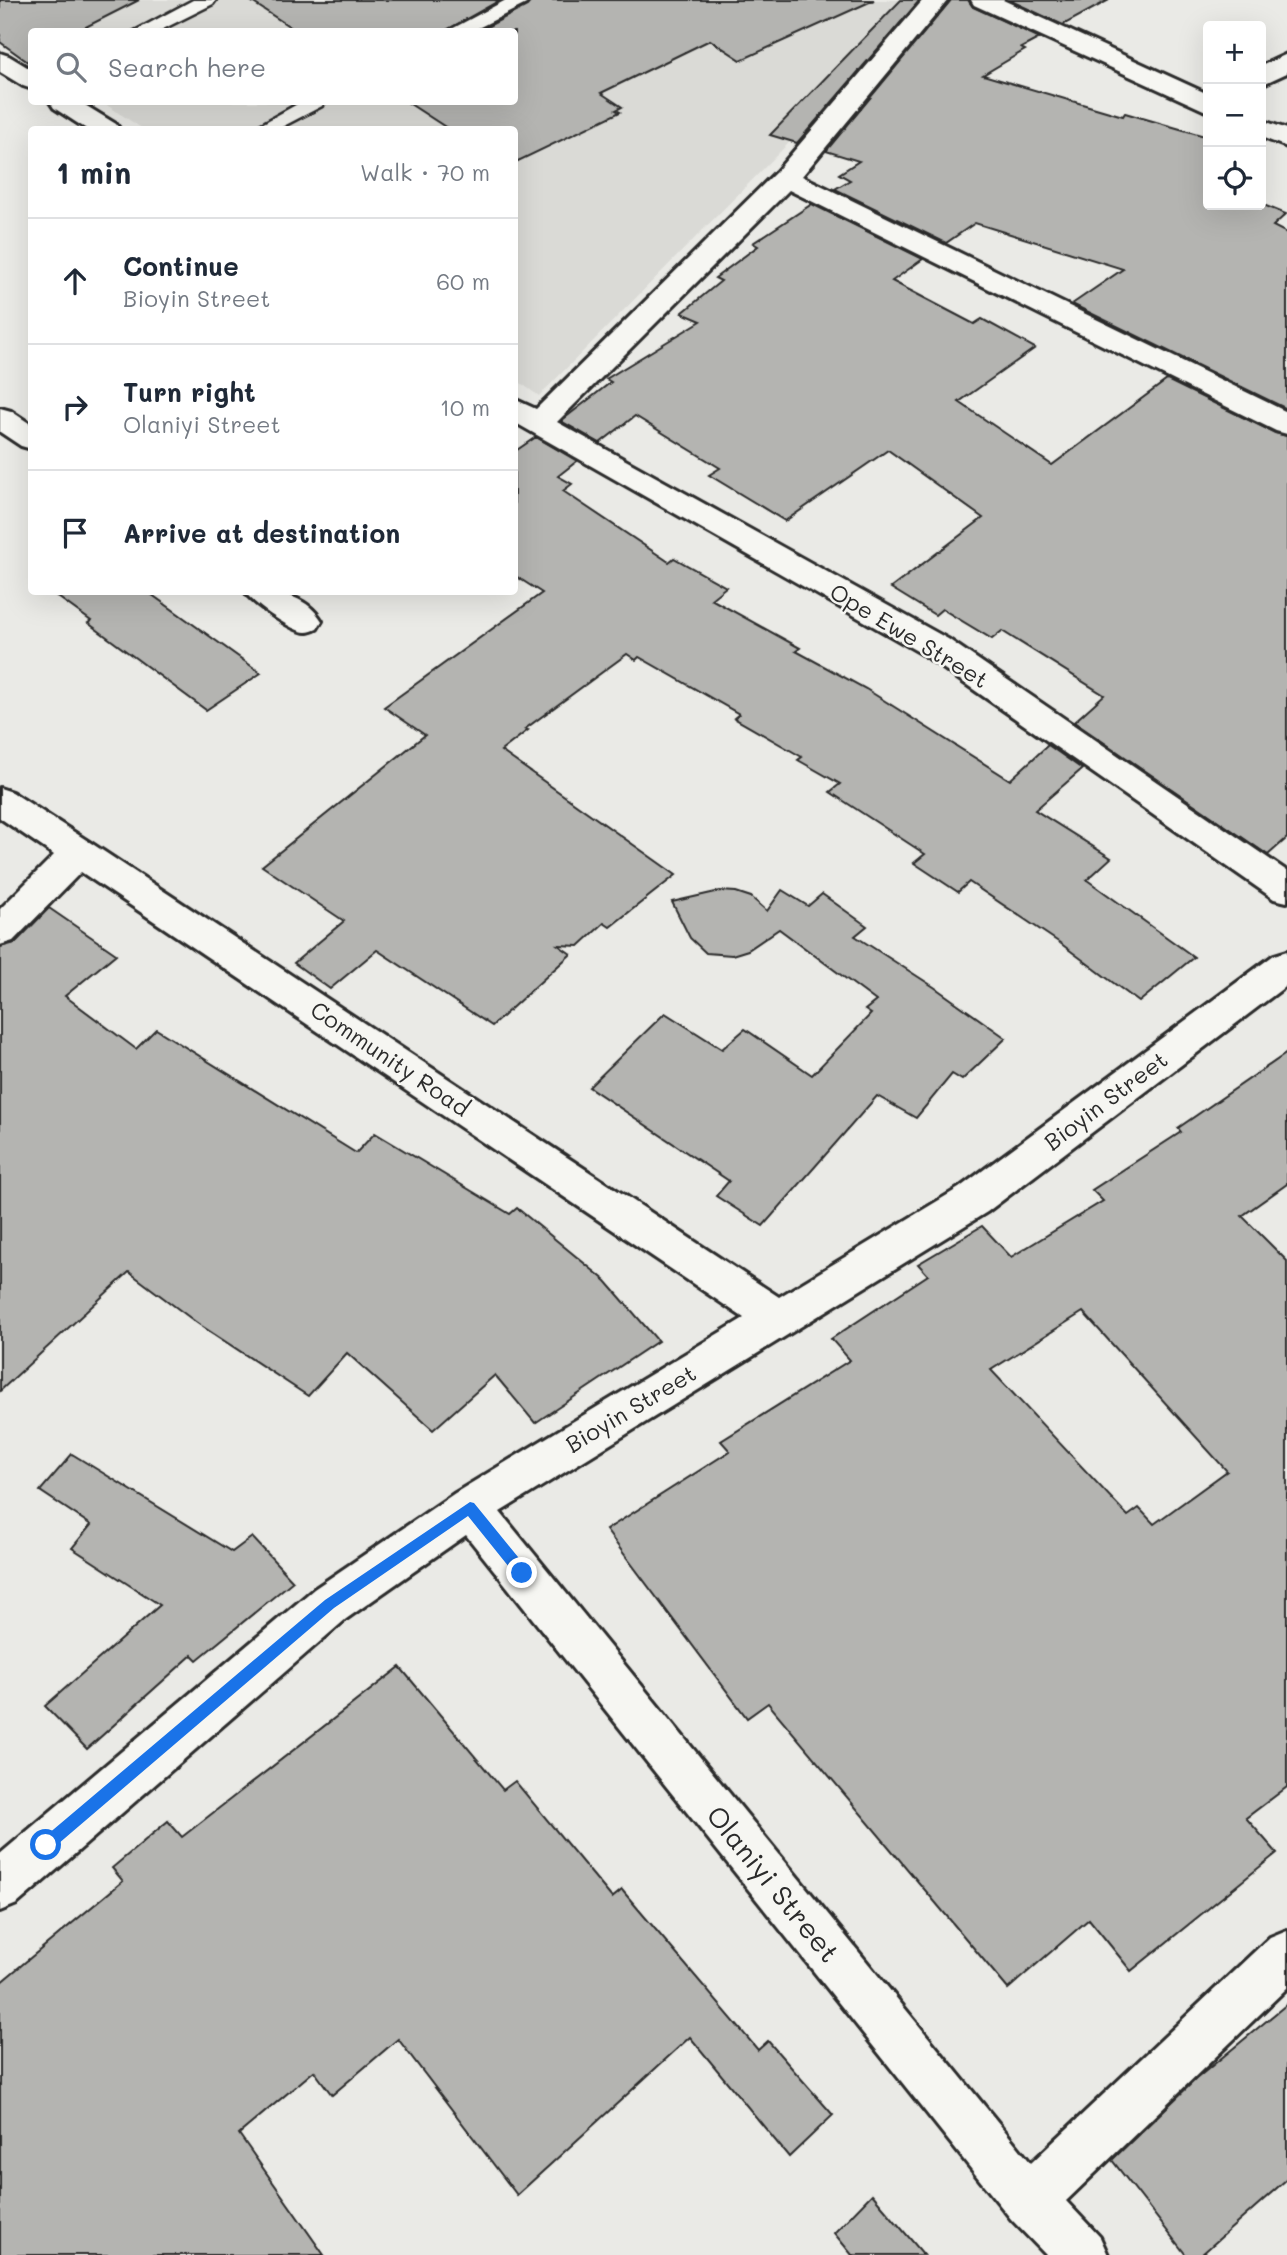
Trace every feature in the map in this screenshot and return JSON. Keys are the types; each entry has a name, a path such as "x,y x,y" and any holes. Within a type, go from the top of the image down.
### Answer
{"street":[{"path":"526,416 786,178 936,0"},
{"path":"982,0 1203,102"},
{"path":"0,61 28,78"},
{"path":"1266,74 1287,62"},
{"path":"68,105 101,126"},
{"path":"1266,130 1287,139"},
{"path":"786,178 1287,424"},
{"name":"Ope Ewe Street","path":"526,416 936,648 1287,889"},
{"path":"0,418 28,436"},
{"path":"266,595 306,621"},
{"name":"Community Road","path":"0,801 779,1319"},
{"path":"0,930 79,852"},
{"name":"Bioyin Street","path":"0,1887 330,1604 470,1507 973,1199 1287,965"},
{"name":"Olaniyi Street","path":"470,1507 1030,2202 1082,2255"},
{"path":"1030,2202 1287,1954"}],"lane":[{"path":"150,28 206,0"},
{"path":"463,28 520,0"},
{"path":"268,126 309,105"}],"shaded area":[{"path":"0,0 930,0 539,396 518,381 518,126 138,126 107,105 518,105 518,28 28,28"}],"building":[{"path":"0,0 139,0 84,28 28,28 28,62 0,42"},
{"path":"249,0 500,0 450,28 292,28"},
{"path":"532,0 874,0 741,60 710,40 601,93 622,107 616,110 620,112 518,161 518,126 444,126 412,105 518,105 518,28 485,28 527,6"},
{"path":"901,0 920,0 797,143 770,135"},
{"path":"951,0 968,0 973,7 1040,38 983,75 1123,116 1125,113 1203,136 1203,210 1266,210 1266,206 1286,214 1273,226 1287,233 1287,409 1072,304 1123,269 975,223 946,243 835,189 850,180 839,174 859,161 826,151"},
{"path":"1009,0 1109,0 1063,25"},
{"path":"812,204 923,259 892,281 974,324 982,319 1035,348 959,402 1052,465 1167,380 1275,433 1287,436 1287,838 1268,855 1074,722 1104,695 1002,631 992,639 942,609 935,615 891,588 983,518 888,450 785,521 709,475 720,468 635,416 600,443 561,421 611,382 606,379 701,321 682,313 721,281 715,278 758,246 753,243"},
{"path":"536,437 577,461 558,476 572,484 563,491 669,562 674,558 726,587 711,599 800,648 796,651 866,689 1010,780 1048,745 1082,769 1035,810 1111,858 1087,880 1194,957 1139,1002 1060,943 969,882 958,892 914,863 925,854 830,792 840,784 798,760 802,757 734,718 739,714 639,657 636,660 627,654 525,729 528,730 501,751 676,875 610,927 604,923 579,946 558,945 571,954 492,1026 377,950 330,989 294,963 344,921 262,866 425,735 384,707 542,593 518,578 518,449"},
{"path":"55,595 152,595 261,673 206,710 88,623 91,621"},
{"path":"782,890 808,906 822,894 867,926 855,936 1006,1038 962,1080 952,1074 916,1118 877,1096 763,1226 716,1196 729,1181 589,1087 665,1013 722,1049 745,1029 812,1075 871,1014 865,1010 876,1001 779,929 748,950 732,955 706,953 690,938 672,902 720,891 736,892 751,897 767,911"},
{"path":"49,908 116,954 65,996 136,1049 156,1029 356,1153 375,1133 510,1214 517,1208 606,1281 658,1341 535,1423 495,1375 433,1430 347,1353 308,1396 197,1323 129,1272 0,1391 0,947 15,943"},
{"path":"1287,1053 1287,1184 1242,1216 1287,1261 1287,1787 1246,1818 1277,1853 1131,1971 1089,1919 1008,1989 768,1703 747,1718 606,1530 730,1451 721,1441 850,1360 831,1339 928,1275 918,1264 982,1226 1011,1257 1103,1201 1092,1190 1181,1132 1178,1128","holes":["1083,1312 1227,1471 1154,1524 1139,1508 1128,1516 991,1370"]},
{"path":"72,1454 232,1552 252,1537 293,1581 197,1660 192,1655 87,1749 45,1706 160,1605 72,1548 91,1525 40,1491"},
{"path":"400,1667 503,1790 515,1781 612,1898 622,1890 758,2050 768,2041 833,2115 789,2157 690,2037 517,2195 398,2039 332,2095 314,2071 239,2134 324,2255 0,2255 0,1983 123,1881 112,1868 168,1821 182,1837"},
{"path":"1287,2004 1287,2179 1201,2255 1186,2255 1112,2160 1196,2079"},
{"path":"872,2194 924,2255 852,2255 834,2233"}],"route":[{"path":"46,1845 330,1604 470,1507 522,1573"}]}
